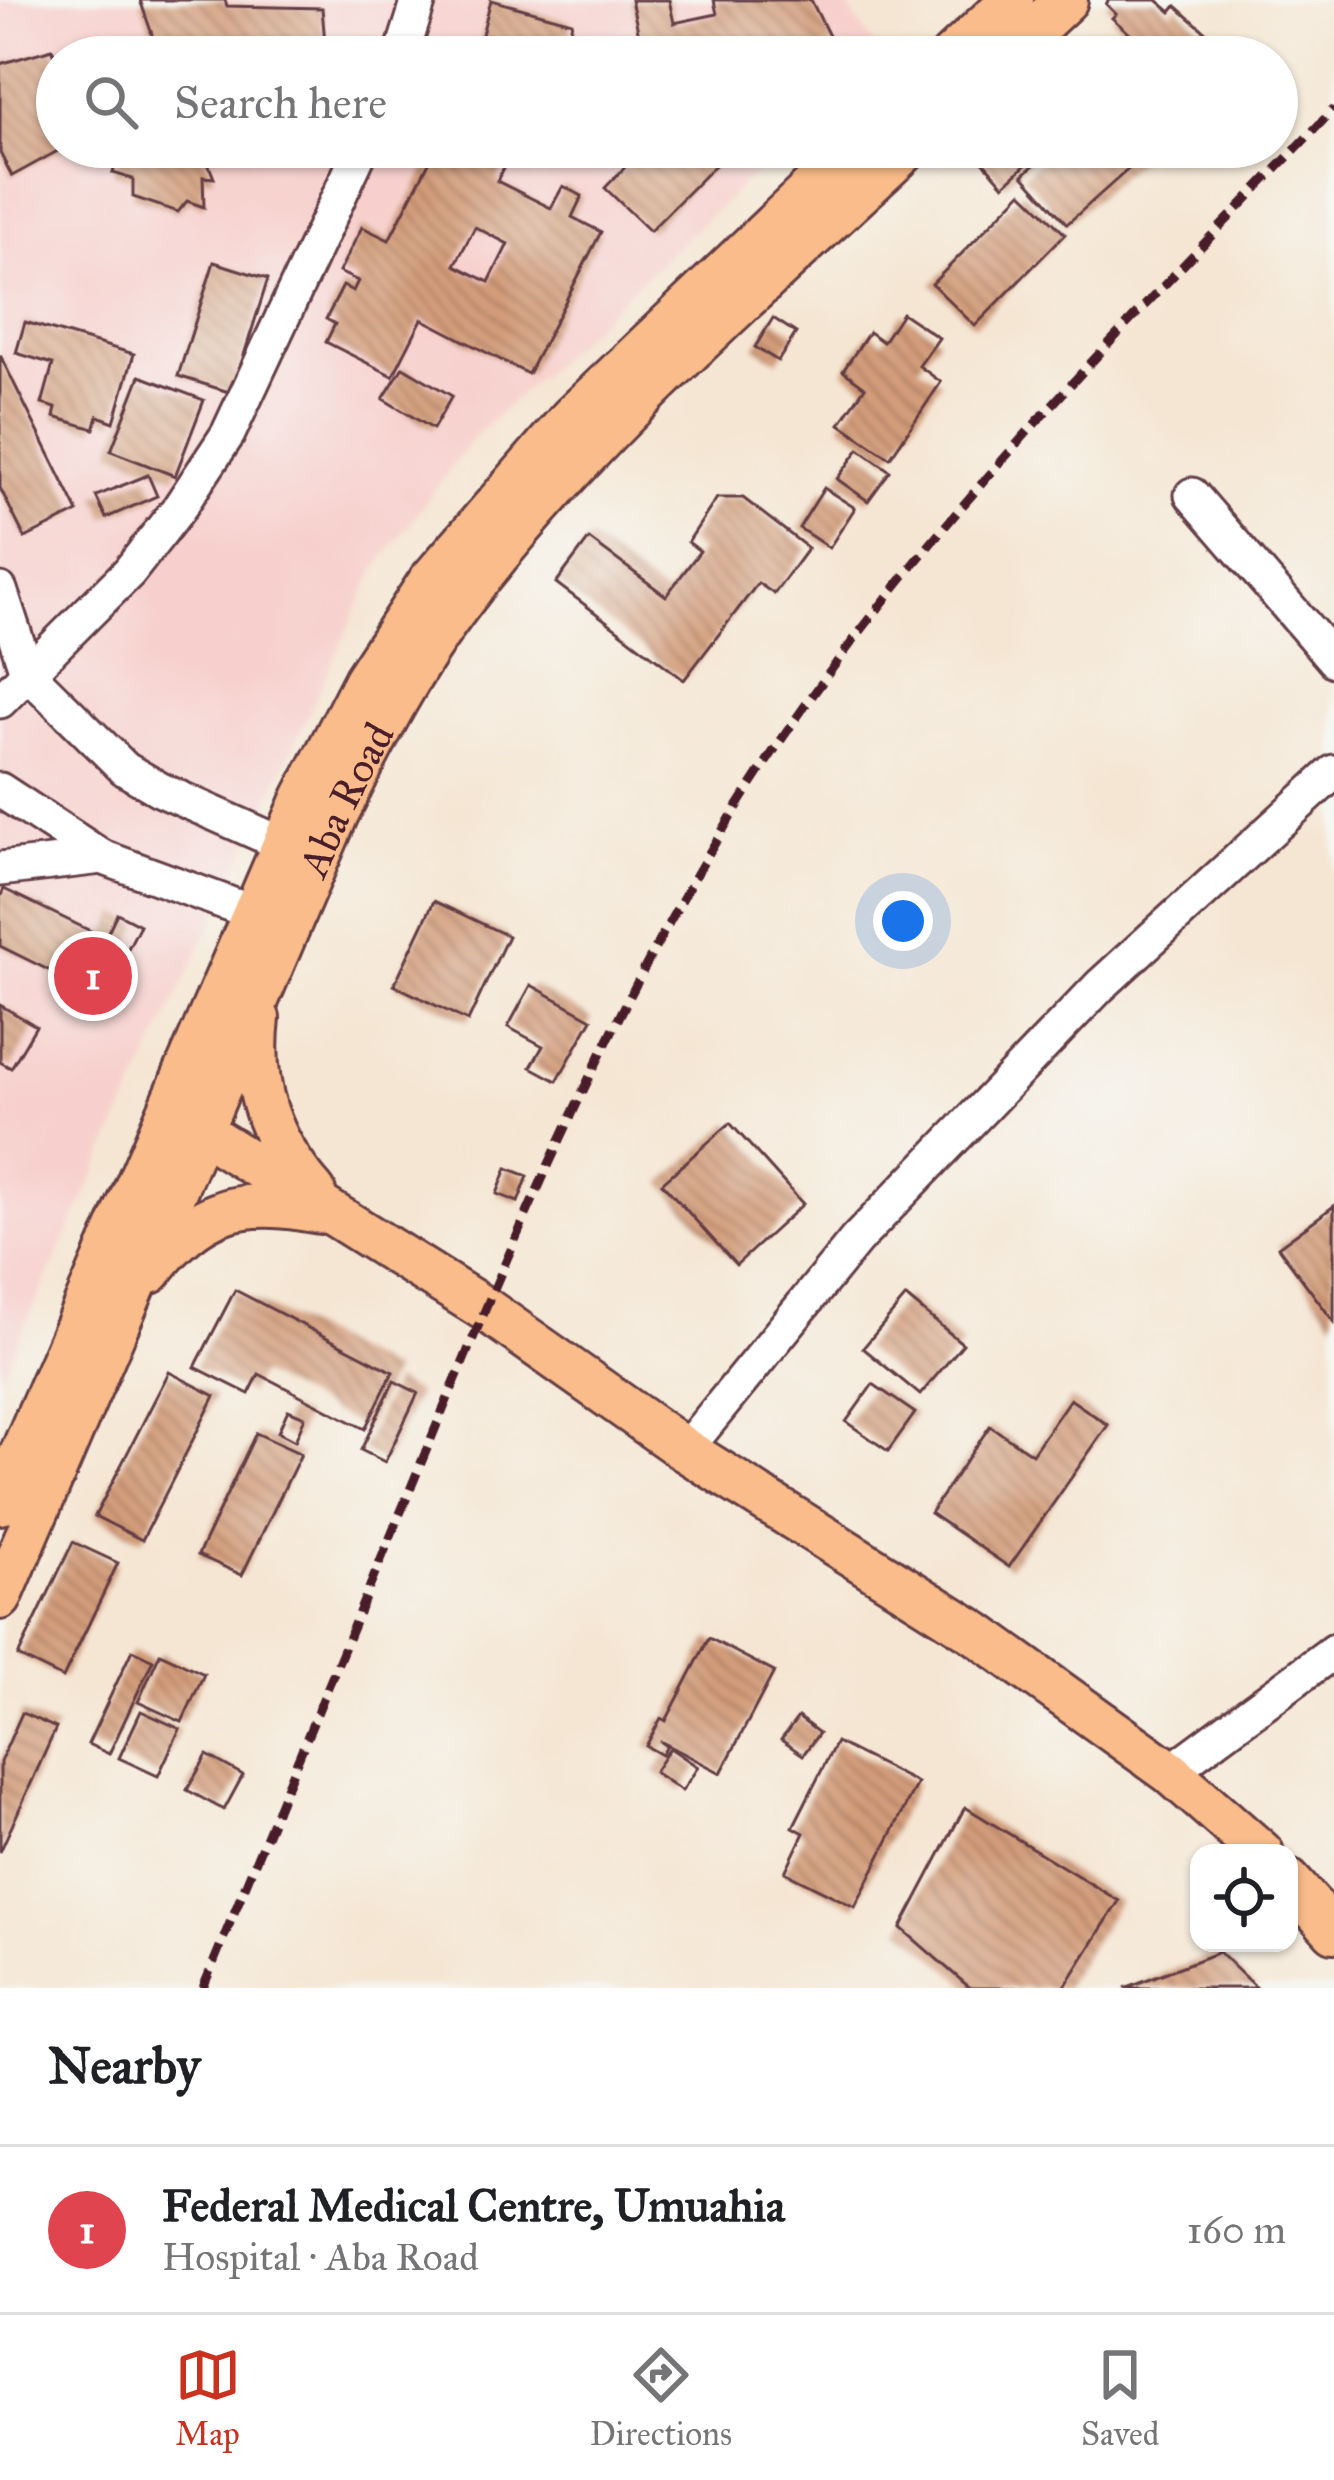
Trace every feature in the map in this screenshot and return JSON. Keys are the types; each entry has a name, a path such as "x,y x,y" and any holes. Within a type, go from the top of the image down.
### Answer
{"main road":[{"path":"974,36 1012,0"},
{"path":"1027,36 1066,0"},
{"name":"Aba Road","path":"0,1598 122,1312 254,913 300,852 460,603 615,426 866,168"},
{"name":"Aba Road","path":"0,1503 185,1121 264,983 300,852"},
{"path":"264,983 255,1047 262,1107 295,1169 335,1217"},
{"path":"185,1121 485,1310 685,1450 976,1634 1170,1772 1252,1844"},
{"path":"122,1312 173,1245 213,1213 261,1204 335,1217"},
{"path":"1298,1891 1334,1931"}],"street":[{"path":"408,36 419,0"},
{"path":"0,701 129,572 228,434 352,168"},
{"path":"1192,495 1334,660"},
{"path":"0,590 27,672 124,769 300,852"},
{"path":"685,1450 856,1240 1100,986 1334,772"},
{"path":"0,790 102,856 254,913"},
{"path":"0,869 102,856"},
{"path":"1170,1772 1334,1651"}],"shaded area":[{"path":"0,0 843,0 868,36 36,36 36,168 761,168 472,439 374,572 0,1380"}],"building":[{"path":"140,0 225,0 227,6 322,8 324,36 151,36"},
{"path":"491,0 572,22 569,36 482,36"},
{"path":"631,0 669,0 674,23 717,14 714,0 811,0 829,36 639,36"},
{"path":"1109,0 1157,0 1171,12 1176,6 1210,36 1132,36 1112,18 1116,14 1106,4"},
{"path":"36,54 36,163 12,176 0,153 0,64"},
{"path":"114,168 210,168 214,178 203,177 204,207 187,201 178,212 133,197 133,179 113,173"},
{"path":"426,168 504,168 497,181 551,208 563,186 582,196 572,217 601,232 528,374 422,319 393,376 326,342 335,324 326,319 343,286 353,291 358,281 339,272 362,227 389,240","holes":["475,227 508,244 489,282 455,265"]},
{"path":"624,168 712,168 650,231 605,188"},
{"path":"989,168 1022,168 1004,185"},
{"path":"1031,168 1130,168 1067,224 1023,175"},
{"path":"1022,192 1065,234 975,326 932,284"},
{"path":"214,262 268,279 232,393 178,376"},
{"path":"902,313 939,338 919,366 941,382 890,458 840,424 865,387 843,371 869,332 883,342"},
{"path":"773,318 796,333 778,361 755,347"},
{"path":"25,322 134,354 114,422 98,416 94,429 54,417 56,408 42,404 53,364 16,353"},
{"path":"0,355 78,512 25,538 0,488"},
{"path":"403,367 452,396 433,429 383,399"},
{"path":"140,376 204,400 175,476 111,451"},
{"path":"859,449 890,471 868,501 837,479"},
{"path":"148,475 157,496 106,518 96,496"},
{"path":"824,488 855,508 829,548 799,528"},
{"path":"717,498 743,498 808,548 774,594 758,583 684,680 556,583 589,539 666,596 700,551 688,542"},
{"path":"4,889 105,938 117,913 140,925 120,964 114,961 97,994 0,946"},
{"path":"434,901 508,936 468,1021 394,985"},
{"path":"531,985 592,1019 557,1081 531,1067 543,1046 508,1027"},
{"path":"0,1005 36,1026 11,1068 0,1062"},
{"path":"730,1123 803,1204 736,1265 662,1183"},
{"path":"507,1168 528,1176 518,1202 497,1194"},
{"path":"1334,1206 1334,1322 1278,1247"},
{"path":"235,1290 393,1372 365,1429 259,1374 249,1394 195,1367"},
{"path":"906,1297 963,1344 920,1395 863,1348"},
{"path":"169,1372 215,1396 142,1540 95,1516"},
{"path":"394,1381 418,1393 385,1462 361,1450"},
{"path":"873,1384 915,1413 888,1451 846,1422"},
{"path":"1070,1399 1108,1425 1009,1567 930,1513 990,1426 1032,1454"},
{"path":"288,1410 305,1417 295,1441 278,1432"},
{"path":"256,1433 301,1454 242,1575 198,1555"},
{"path":"73,1542 118,1563 63,1678 18,1656"},
{"path":"709,1638 774,1672 721,1773 660,1741 667,1746 662,1755 646,1746 661,1718 666,1721"},
{"path":"132,1650 153,1660 109,1754 88,1744"},
{"path":"160,1653 204,1674 182,1722 138,1702"},
{"path":"141,1711 180,1729 158,1776 119,1758"},
{"path":"22,1713 56,1728 0,1852 0,1762"},
{"path":"798,1717 819,1733 803,1755 781,1740"},
{"path":"836,1742 917,1783 855,1907 785,1872 804,1833 793,1827"},
{"path":"670,1748 698,1767 682,1791 654,1772"},
{"path":"207,1755 243,1775 224,1810 187,1790"},
{"path":"965,1807 1119,1901 1064,1988 970,1988 901,1928"},
{"path":"1219,1952 1256,1988 1125,1988"}],"railway":[{"path":"1298,146 1334,109"},
{"path":"203,1988 550,1161 633,990 726,825 777,746 904,576 1042,416 1277,168"}],"place":[{"name":"Federal Medical Centre, Umuahia","path":"93,976"}]}
